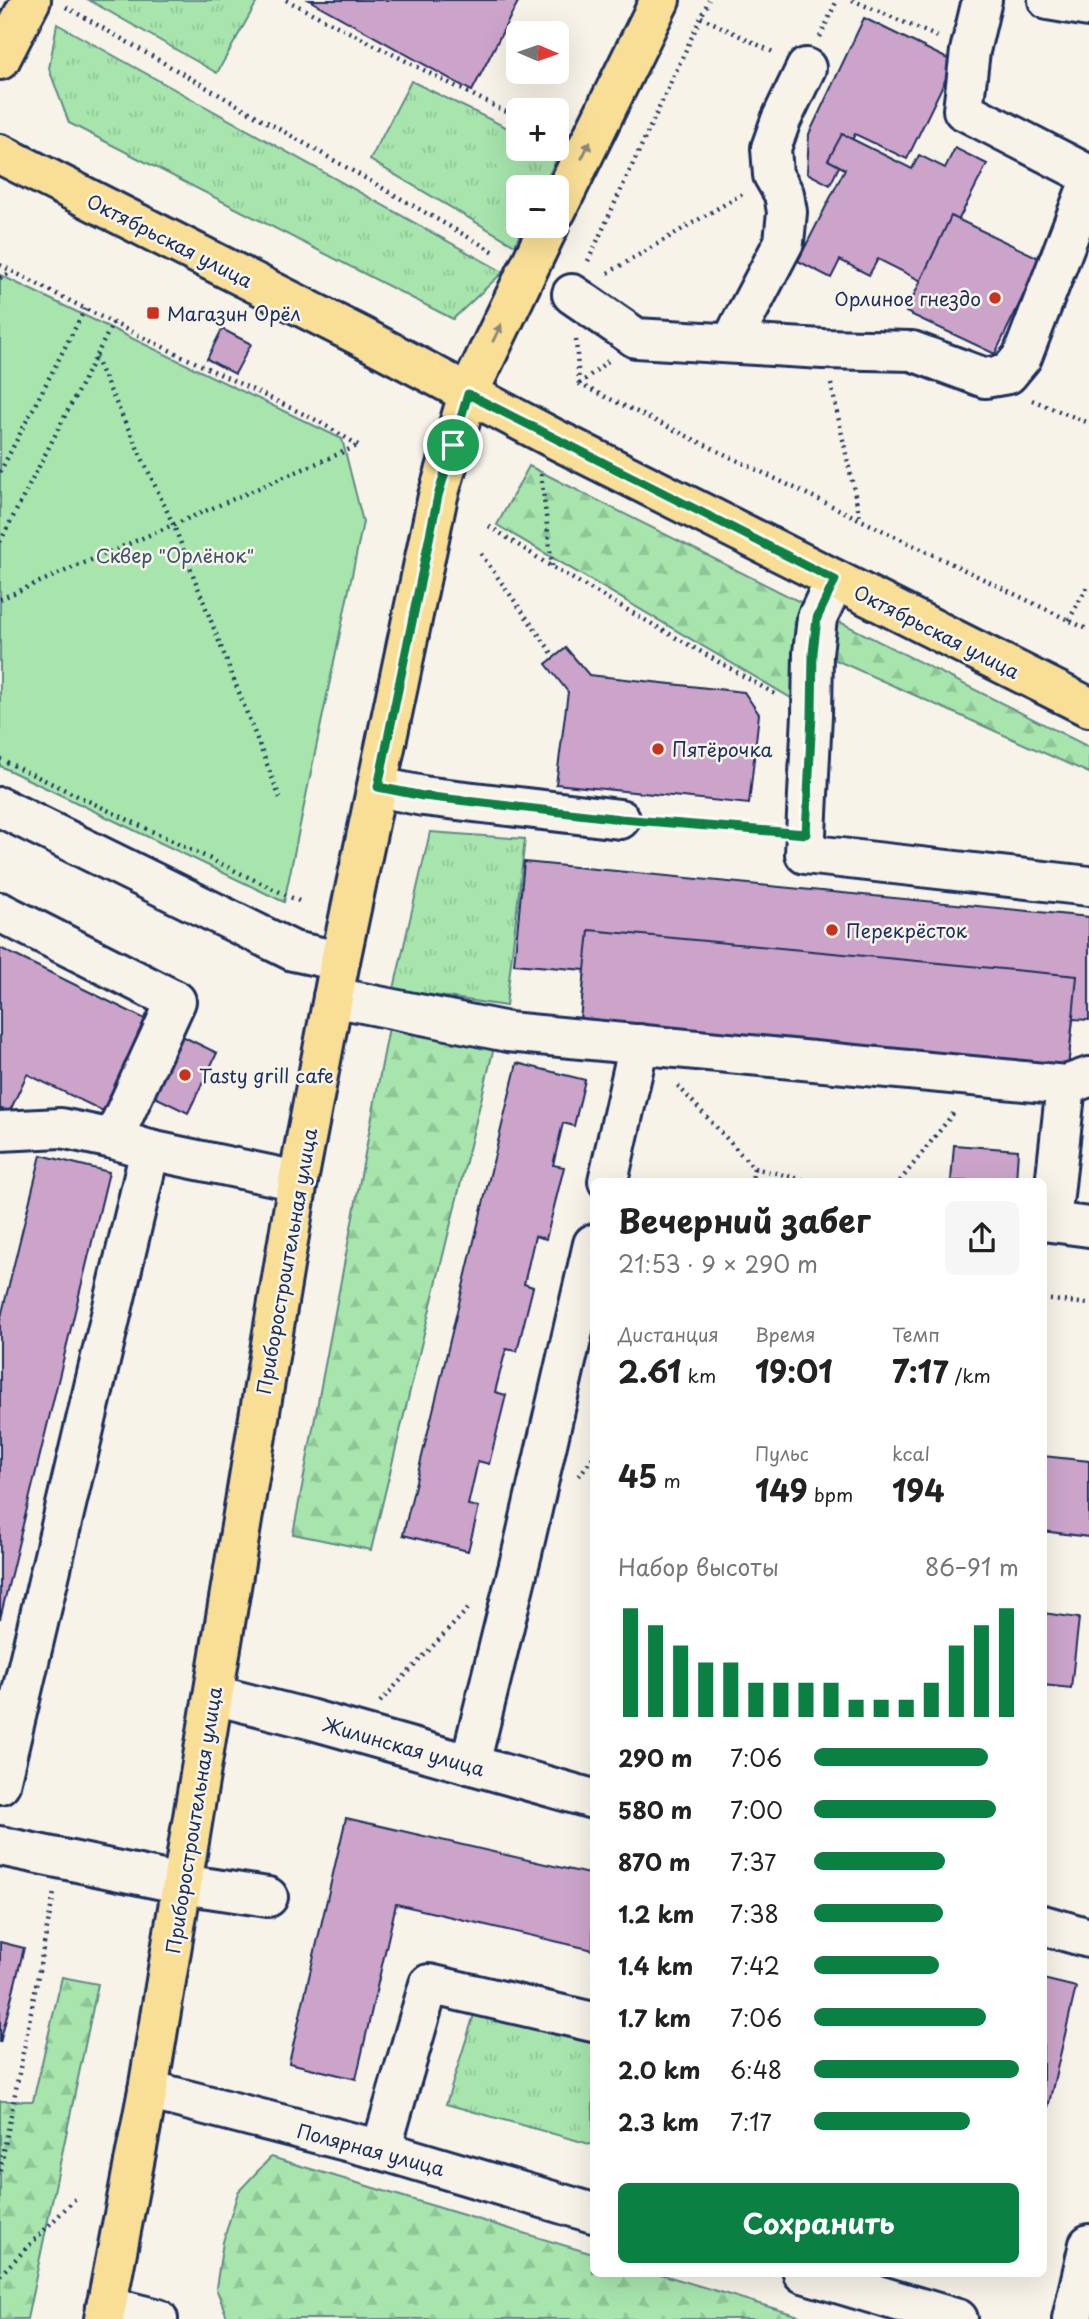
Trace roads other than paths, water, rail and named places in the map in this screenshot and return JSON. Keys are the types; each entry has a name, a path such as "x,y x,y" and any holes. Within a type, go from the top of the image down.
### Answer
{"main road":[{"path":"569,185 660,0"},
{"path":"0,60 45,2"},
{"name":"Октябрьская улица","path":"0,154 1089,707"},
{"name":"Приборостроительная улица","path":"105,2313 148,2090 298,1181 337,979 438,496 468,394 543,238"}],"street":[{"path":"982,0 970,51 963,110 1089,175"},
{"path":"1048,0 1089,7"},
{"path":"732,343 784,242 787,212 784,194 773,175 771,148 780,120 806,68"},
{"path":"572,294 636,338 823,349 912,351 985,377 1008,374 1022,357 1089,183"},
{"path":"835,580 817,618 813,653 805,854 1089,886"},
{"path":"378,787 423,796 621,819"},
{"path":"0,807 293,951 337,979 508,1032 982,1077 1077,1081 1051,1222 1089,1227"},
{"path":"0,912 176,1001 113,1139"},
{"path":"609,1178 639,1044"},
{"path":"0,1131 61,1128 298,1181"},
{"path":"0,1784 150,1150"},
{"path":"470,1764 590,1257"},
{"name":"Жилинская улица","path":"214,1695 590,1798"},
{"path":"0,1846 182,1884 268,1897"},
{"path":"1047,1926 1089,1938"},
{"path":"381,2150 429,1984 590,2021"},
{"name":"Полярная улица","path":"148,2090 381,2150 590,2212"},
{"path":"1072,2319 1089,2244"},
{"path":"830,2277 910,2289 958,2319"},
{"path":"105,2313 158,2319"}],"place":[{"name":"Орлиное гнездо","path":"995,298"},
{"name":"Магазин Орёл","path":"153,313"},
{"name":"Пятёрочка","path":"658,749"},
{"name":"Перекрёсток","path":"832,930"},
{"name":"Tasty grill cafe","path":"185,1075"}],"park label":[{"name":"Сквер \"Орлёнок\"","path":"175,555"}]}
